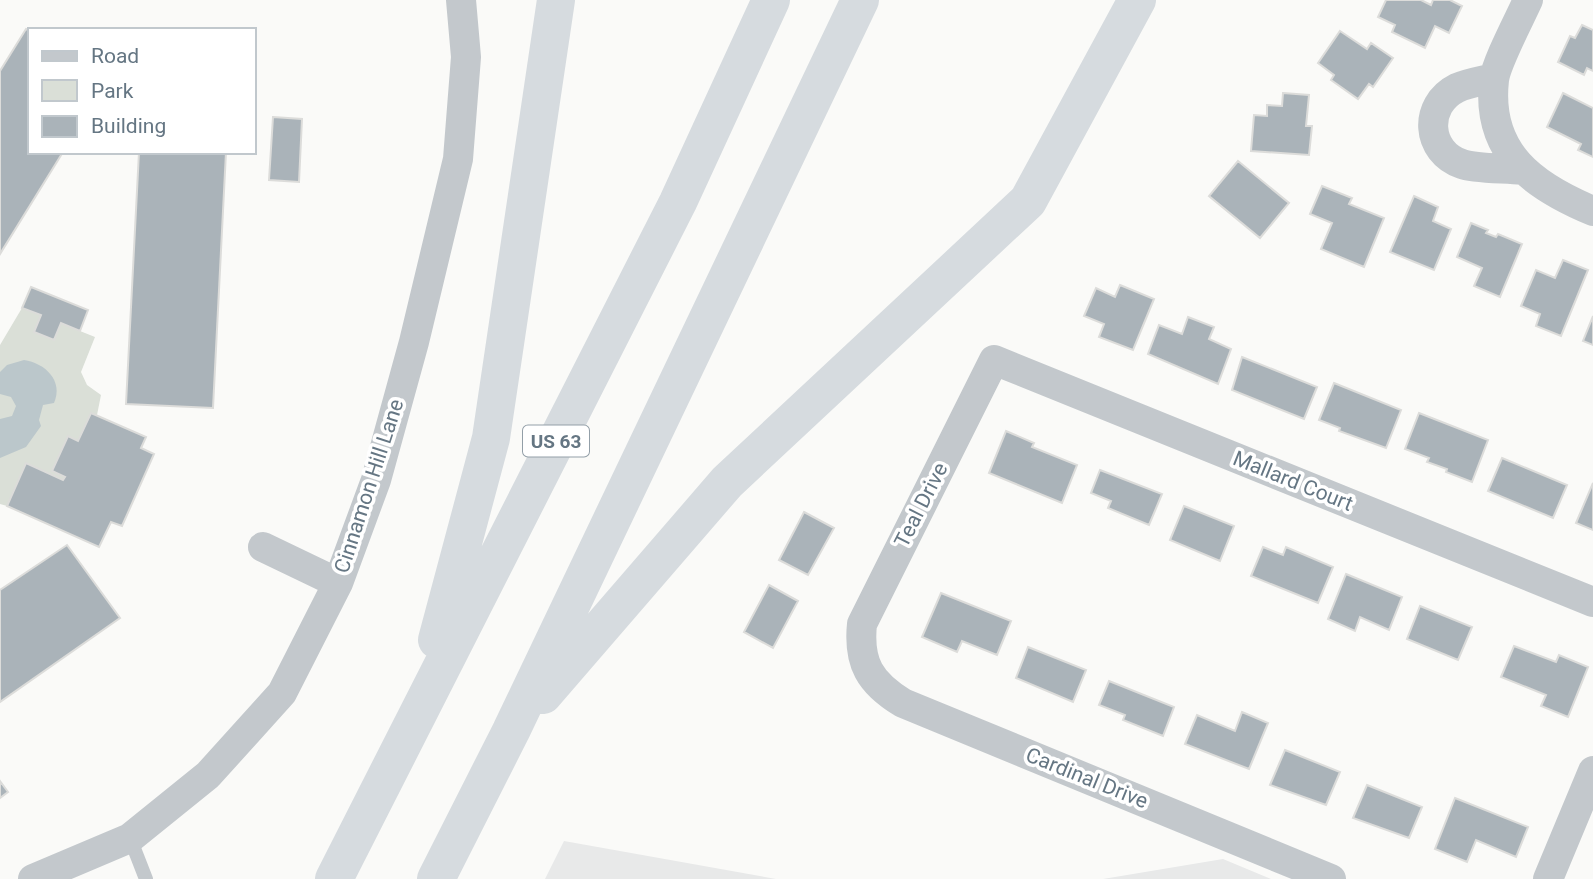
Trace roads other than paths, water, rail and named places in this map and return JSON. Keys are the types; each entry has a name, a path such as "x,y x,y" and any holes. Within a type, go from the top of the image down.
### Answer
{"highway":[{"path":"416,717 491,438 556,0"},
{"name":"US 63","path":"334,879 678,202 771,0"},
{"path":"436,879 511,731 860,0"},
{"path":"511,731 727,482 1028,201 1137,0"}],"street":[{"name":"Cinnamon Hill Lane","path":"33,879 130,838 208,775 282,693 338,583 376,480 414,342 458,159 466,57 461,0"},
{"path":"1528,0 1494,78 1495,113 1505,148 1522,170 1559,196 1593,211"},
{"path":"1494,78 1456,88 1439,104 1432,118 1435,140 1441,150 1461,164 1522,170"},
{"name":"Mallard Court","path":"994,360 1593,602"},
{"name":"Teal Drive","path":"863,654 862,624 869,608 994,360"},
{"path":"263,547 338,583"},
{"name":"Cardinal Drive","path":"863,654 869,672 881,689 903,703 1331,879"},
{"path":"1548,879 1593,771"}],"lane":[{"path":"130,838 146,879"}]}
